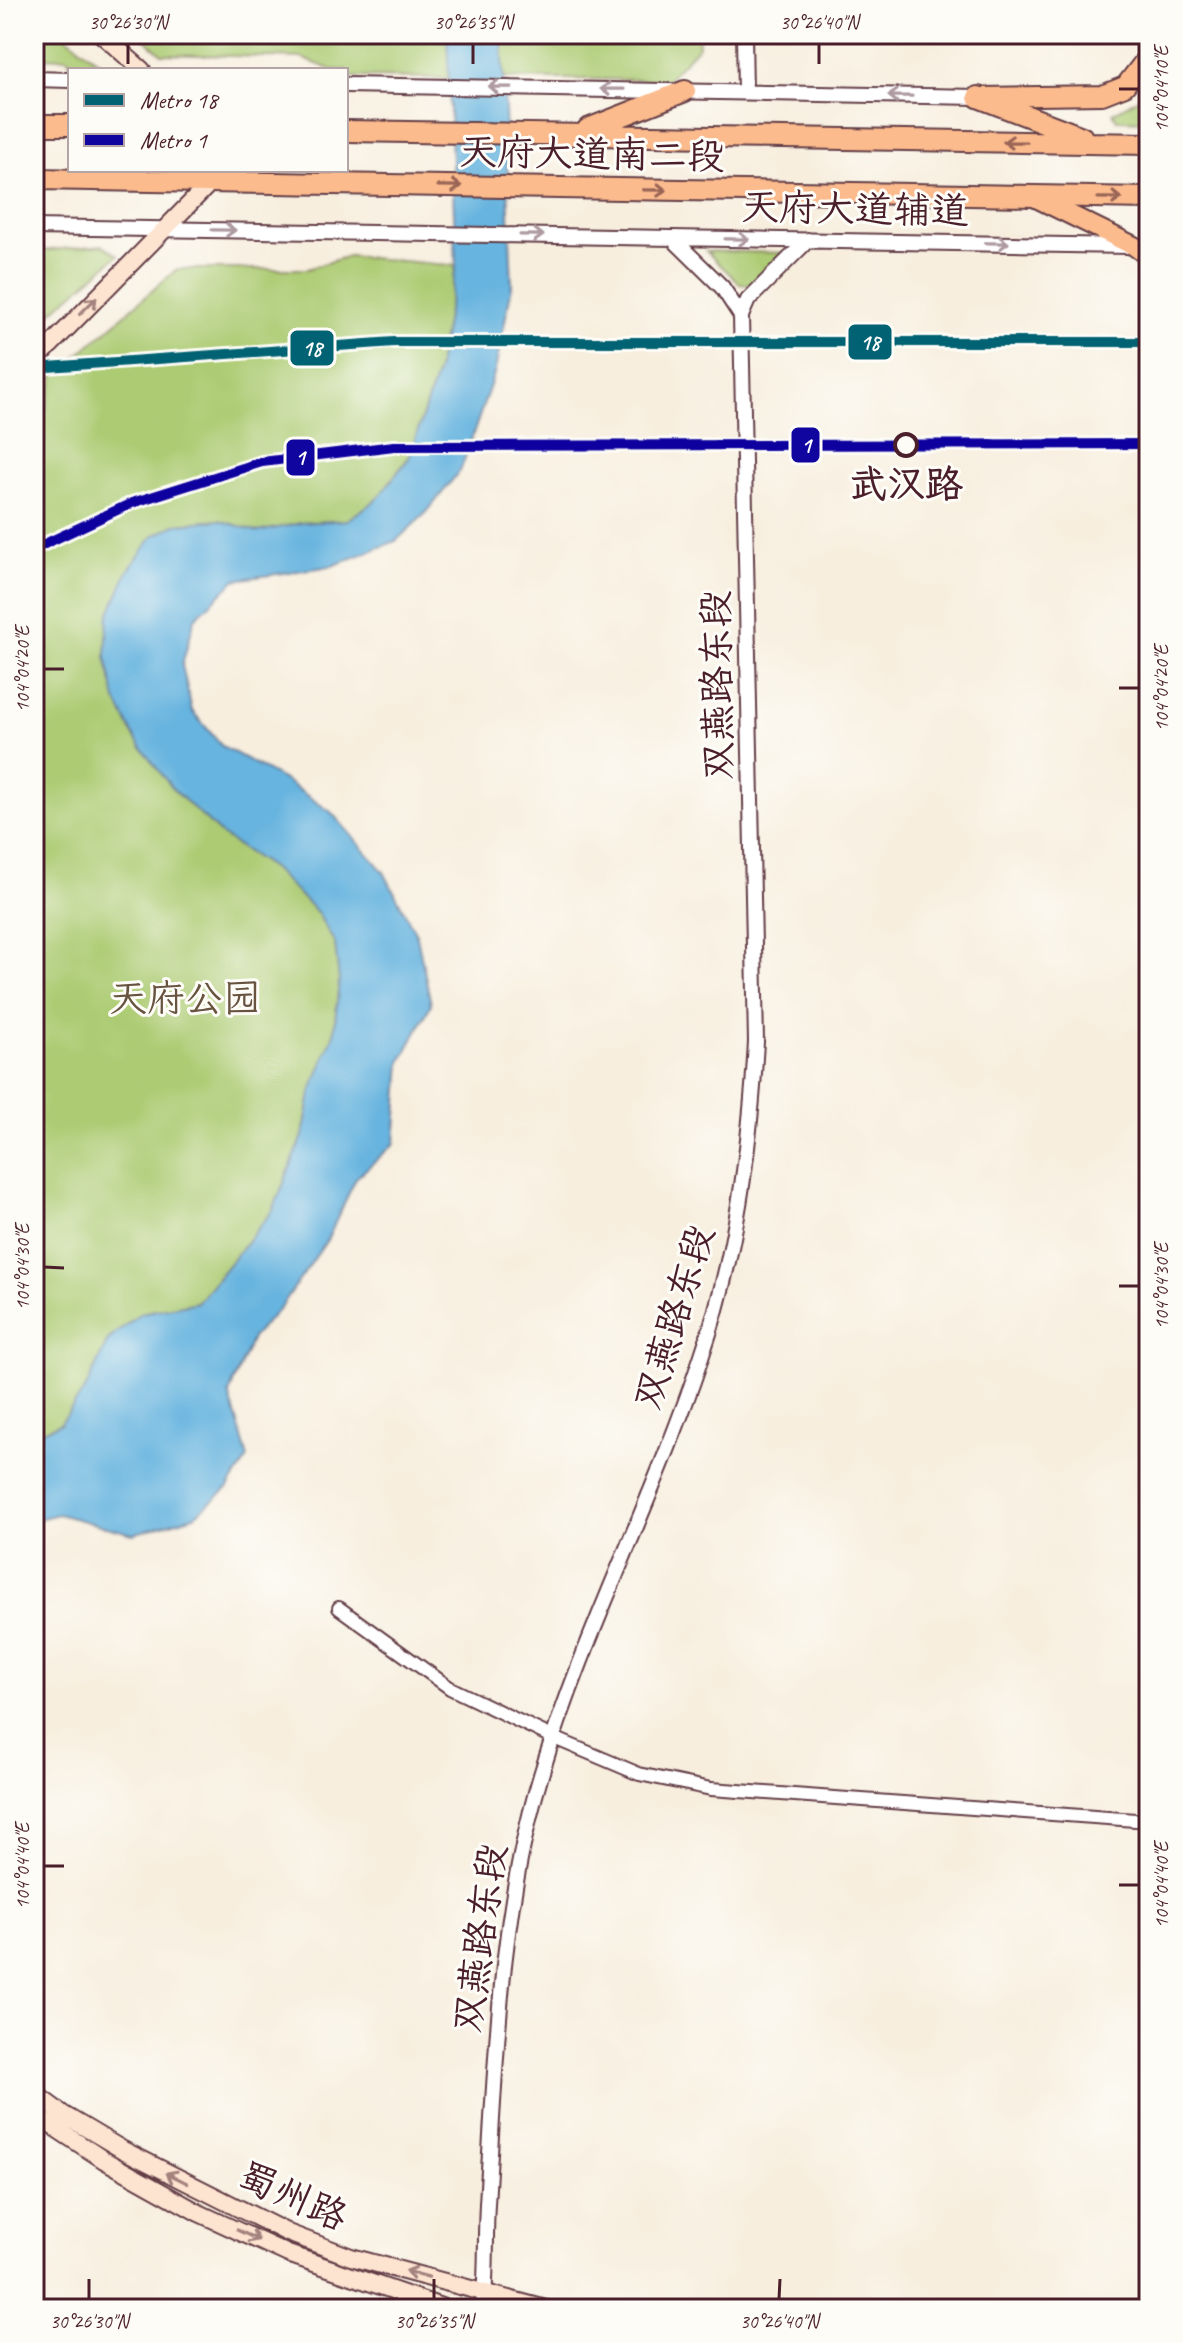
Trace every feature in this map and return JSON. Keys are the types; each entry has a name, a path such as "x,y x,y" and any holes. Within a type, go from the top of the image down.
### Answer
{"highway":[{"path":"577,134 685,91"},
{"path":"978,97 1097,143"},
{"path":"34,125 65,125"},
{"name":"天府大道南二段","path":"348,131 1149,144"},
{"name":"天府大道南二段","path":"34,179 1149,198"}],"main road":[{"path":"101,34 140,68"},
{"path":"978,97 1102,95 1125,86 1149,55"},
{"path":"34,362 211,182"},
{"path":"1032,196 1142,251"},
{"name":"蜀州路","path":"34,2093 123,2150 288,2233 351,2257 546,2309"},
{"name":"蜀州路","path":"34,2114 104,2160 199,2213 288,2254 447,2309"}],"street":[{"path":"744,34 745,92"},
{"path":"34,79 68,80"},
{"path":"348,85 978,97"},
{"path":"34,227 165,229"},
{"name":"天府大道辅道","path":"165,229 808,240 1142,251"},
{"path":"672,238 722,287 741,316"},
{"path":"741,316 748,300 808,240"},
{"name":"双燕路东段","path":"483,2309 496,2055 506,1943 522,1846 554,1738 701,1358 740,1206 752,1124 756,1042 741,316"},
{"path":"339,1608 450,1688 554,1738 639,1774 711,1789 1149,1821"}],"green space":[{"path":"34,34 63,34 100,63 70,63 68,58 34,57"},
{"path":"138,34 698,34 699,46 667,80 351,77 348,76 348,68 328,68 301,58 162,54"},
{"path":"1149,85 1149,121 1117,120 1113,113 1137,99"},
{"path":"103,245 118,255 39,323 41,251"},
{"path":"706,251 785,253 752,285 740,284"},
{"name":"天府公园","path":"349,256 456,266 437,372 409,457 376,500 347,520 301,523 258,532 219,520 177,524 172,788 223,836 272,868 317,912 335,943 339,980 334,1034 312,1089 303,1136 273,1210 198,1302 141,1313 108,1340 86,1388 61,1423 34,1435 34,459 54,376 177,269 307,269"}],"water":[{"path":"447,34 502,34 512,286 495,371 461,469 427,512 396,541 332,566 235,580 195,618 182,665 192,711 222,746 284,780 331,812 384,872 417,936 431,1004 401,1062 395,1143 356,1178 327,1240 283,1304 252,1338 229,1393 248,1458 227,1489 194,1516 133,1534 58,1514 34,1520 34,1435 61,1423 86,1388 108,1340 141,1313 198,1302 273,1210 303,1136 312,1089 334,1034 339,980 335,943 317,912 272,868 223,836 172,788 136,740 116,700 106,657 108,617 128,571 153,536 177,524 219,520 258,532 301,523 347,520 376,500 409,458 437,372 456,266"}],"metro line":[{"name":"18","path":"34,368 394,342 1149,342"},
{"name":"1","path":"34,549 132,503 262,462 394,446 1149,444"}],"place":[{"name":"武汉路","path":"906,445"}]}
